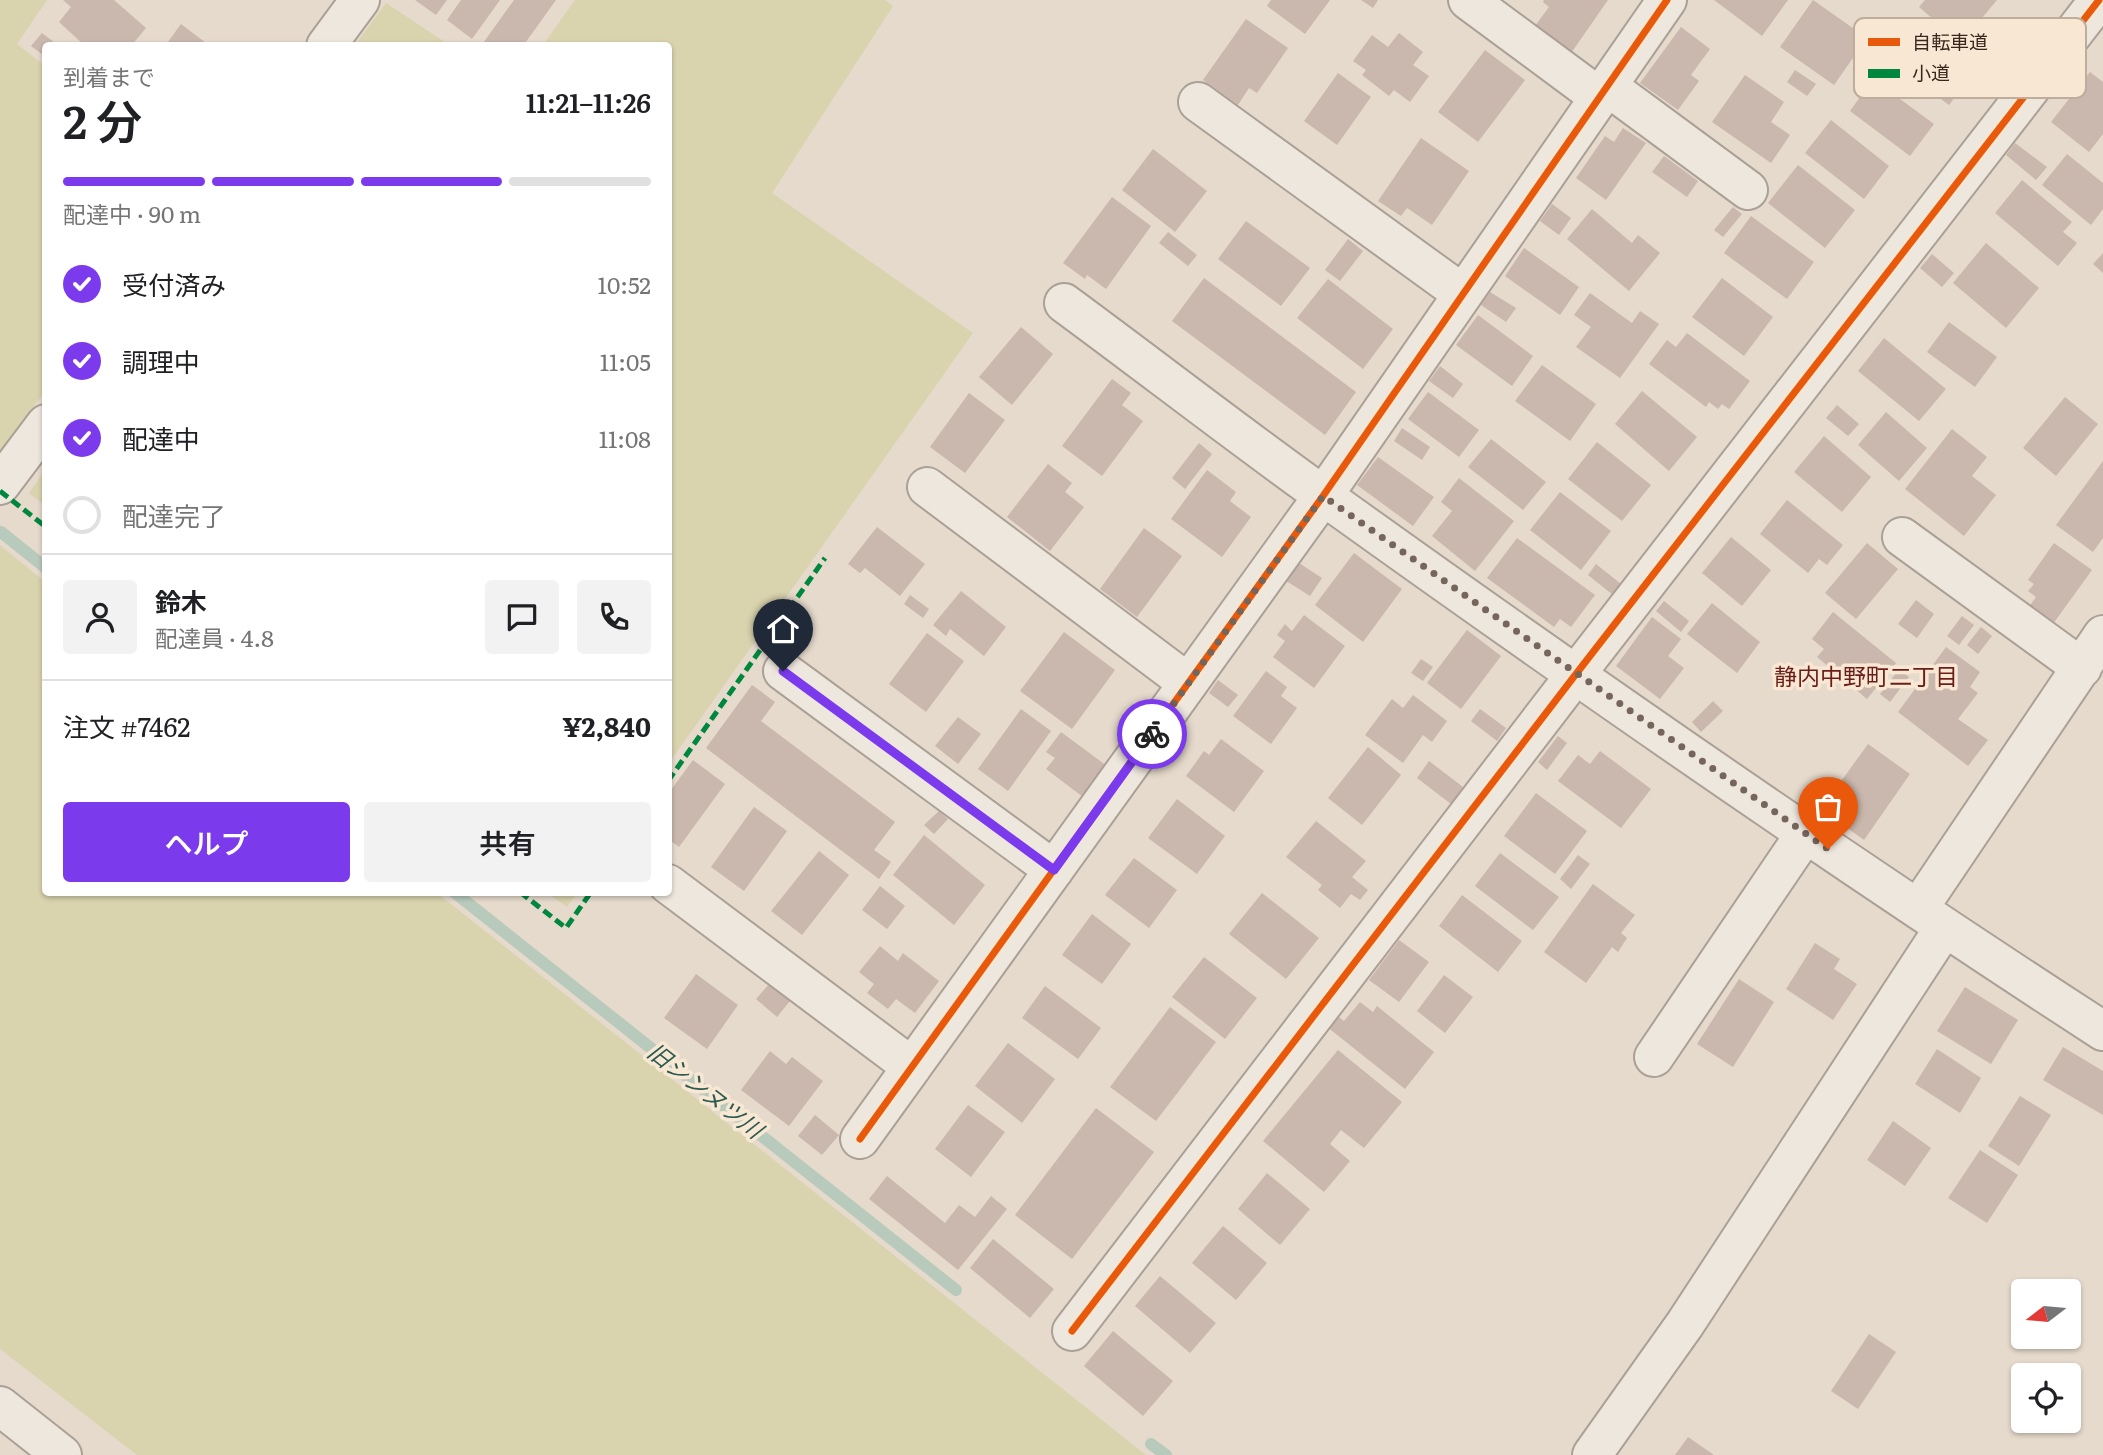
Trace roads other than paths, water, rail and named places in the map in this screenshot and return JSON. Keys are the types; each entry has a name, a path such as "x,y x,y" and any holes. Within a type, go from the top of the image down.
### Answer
{"street":[{"path":"1468,0 1748,190"},
{"path":"860,1139 1323,496 1667,0"},
{"path":"2085,18 2099,0"},
{"path":"329,42 356,1"},
{"path":"1072,1331 1576,674 2023,98"},
{"path":"1198,102 1463,294"},
{"path":"1064,303 1323,496 1576,674 1805,834 2103,1031"},
{"path":"0,485 42,429"},
{"path":"927,487 1188,683"},
{"path":"1902,537 2082,667"},
{"path":"1592,1455 1685,1324 2103,635"},
{"path":"783,671 1054,870"},
{"path":"1654,1057 1805,834"},
{"path":"672,887 912,1067"},
{"path":"0,1406 62,1455"}],"waterway":[{"name":"旧シンヌツ川","path":"1,532 42,565"},
{"name":"旧シンヌツ川","path":"459,896 956,1290"},
{"name":"旧シンヌツ川","path":"1151,1444 1166,1455"}],"district":[{"name":"静内中野町二丁目","path":"1866,677"}]}
